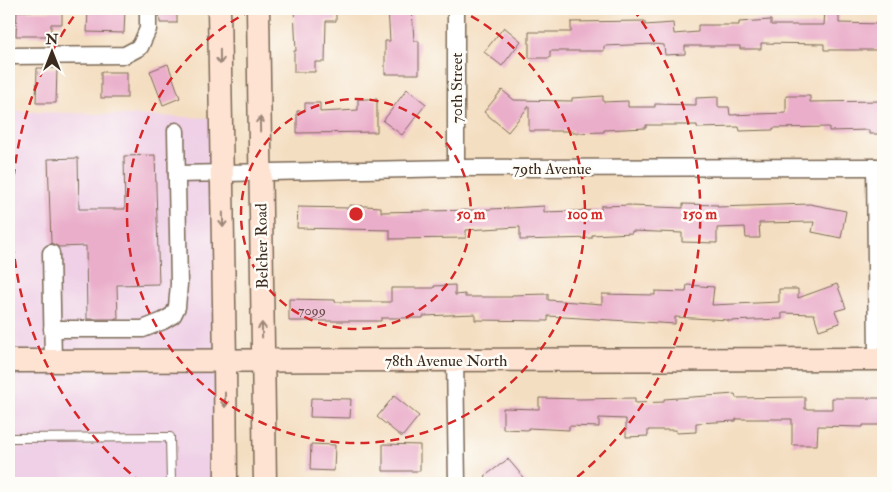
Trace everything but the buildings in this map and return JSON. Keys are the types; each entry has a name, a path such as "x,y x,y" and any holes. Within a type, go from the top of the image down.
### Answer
{"main road":[{"path":"219,9 226,483"},
{"name":"Belcher Road","path":"258,9 265,483"},
{"name":"78th Avenue North","path":"9,361 880,359"}],"street":[{"path":"9,56 125,55 140,47 148,29 148,9"},
{"name":"70th Street","path":"456,9 456,168"},
{"path":"52,329 143,329 164,321 172,315 177,307 179,284 176,131"},
{"path":"879,167 880,359"},
{"name":"79th Avenue","path":"177,174 456,168 879,167"},
{"path":"51,252 53,361"},
{"path":"455,359 457,483"}],"lane":[{"path":"9,438 170,437 170,483"}],"shaded area":[{"path":"9,111 213,118 217,352 9,352"},
{"path":"9,370 217,370 218,483 9,483"}]}
